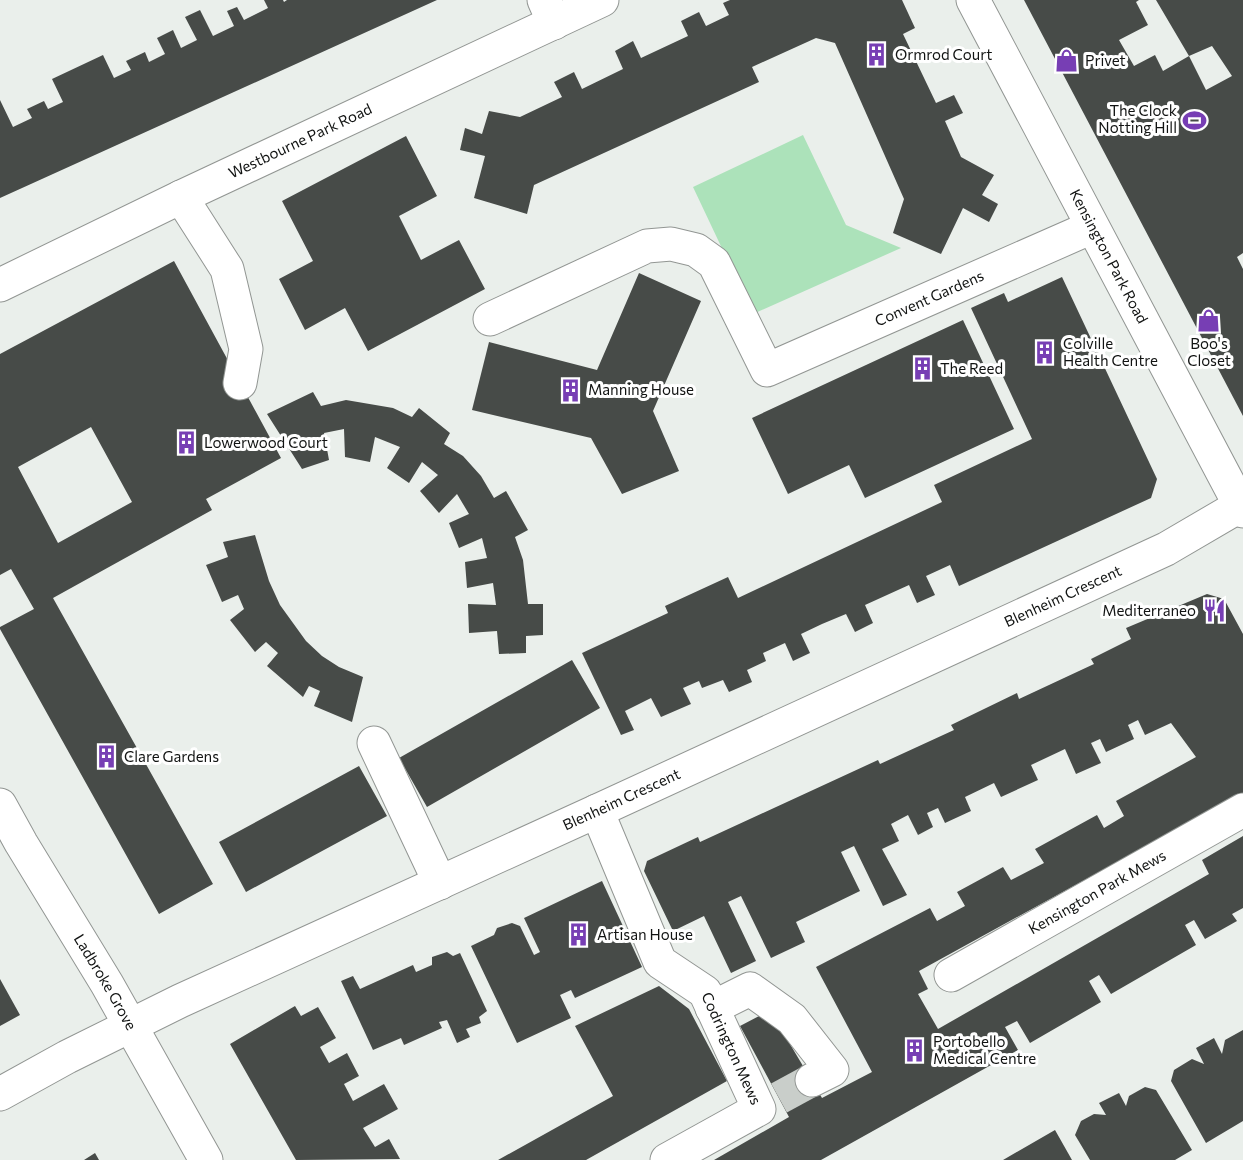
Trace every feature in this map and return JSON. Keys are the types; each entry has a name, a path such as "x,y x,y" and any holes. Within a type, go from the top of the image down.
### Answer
{"street":[{"name":"Westbourne Park Road","path":"0,285 181,197 549,11 602,0"},
{"name":"Kensington Park Road","path":"973,0 1242,507"},
{"path":"181,197 227,269 246,349 240,382"},
{"name":"Convent Gardens","path":"490,319 647,246 671,244 696,250 714,262 768,370 1092,227"},
{"name":"Blenheim Crescent","path":"0,1094 180,1000 597,812 1166,549 1242,507"},
{"path":"374,743 440,883"},
{"name":"Ladbroke Grove","path":"0,805 130,1025 206,1160"},
{"name":"Kensington Park Mews","path":"951,975 1243,810"},
{"name":"Codrington Mews","path":"597,812 660,962 705,992 712,1008 769,1103 667,1160"},
{"path":"712,1008 750,989 792,1019 832,1070 812,1080"}],"green space":[{"path":"803,135 846,225 901,248 753,314 693,187"}],"building":[{"path":"264,0 283,0 284,2 287,0 437,0 0,198 0,100 13,127 32,118 27,109 44,101 48,109 63,102 52,79 103,55 114,78 131,70 126,61 145,52 149,62 165,54 157,38 173,30 181,48 197,40 185,17 200,10 213,36 234,26 227,11 237,7 244,20 268,8"},
{"path":"730,0 902,0 915,28 903,34 936,103 954,95 963,113 945,121 961,157 994,175 982,195 998,204 989,222 963,208 941,254 893,233 904,199 835,43 816,38 752,67 759,82 534,185 527,214 474,198 485,156 460,150 465,128 482,134 489,111 520,117 562,97 554,82 574,72 582,89 623,69 615,51 633,41 641,58 688,36 681,21 699,12 706,26 729,15 723,3"},
{"path":"1024,0 1139,0 1136,2 1148,25 1119,40 1134,66 1155,55 1163,71 1189,56 1156,0 1243,0 1243,253 1237,257 1243,269 1243,416","holes":["1212,46 1232,76 1206,90 1189,56"]},
{"path":"406,136 437,196 399,216 421,260 459,240 485,289 368,351 345,308 305,330 279,279 313,261 282,201"},
{"name":"Lowerwood Court","path":"174,261 281,458 206,499 212,510 53,598 213,884 159,914 0,629 34,609 11,569 0,575 0,354","holes":["91,427 132,502 58,543 18,467"]},
{"name":"Manning House","path":"639,273 701,301 653,411 679,471 622,494 591,438 472,410 489,342 597,370"},
{"path":"1062,277 1157,479 1151,498 959,586 950,565 926,576 935,595 917,603 909,585 865,605 873,623 855,632 846,614 822,624 801,634 810,653 793,661 785,643 763,653 766,661 747,670 752,682 729,692 723,680 702,688 699,681 683,688 691,704 661,717 651,698 625,711 634,730 621,735 582,653 668,613 665,606 728,577 738,598 942,502 934,485 1032,439 971,308 1004,293 1008,302"},
{"name":"The Reed","path":"963,320 1014,429 865,498 849,465 788,494 752,418"},
{"path":"313,392 321,406 346,400 393,408 412,417 419,408 450,433 444,444 463,456 481,476 494,498 506,491 528,530 515,537 523,560 528,604 543,604 543,635 526,636 526,653 499,654 497,631 469,633 468,604 496,605 493,583 467,588 465,562 487,558 482,538 459,548 449,523 469,514 457,494 439,513 420,491 438,475 422,462 409,483 387,468 400,447 375,437 370,462 345,457 344,429 324,433 329,460 302,469 267,414"},
{"path":"255,535 269,581 280,605 306,641 322,656 339,667 363,677 352,722 314,706 320,691 309,686 303,697 267,666 278,653 266,642 255,652 230,620 244,609 238,595 222,602 206,565 228,557 223,542"},
{"path":"1207,594 1224,599 1243,634 1243,793 919,971 928,989 918,994 938,1029 1209,874 1202,860 1243,836 1243,908 1232,914 1237,921 1205,939 1194,920 1185,925 1196,945 1111,994 1099,975 1089,981 1101,1002 1030,1043 1017,1021 1005,1027 1018,1050 821,1160 714,1160 789,1117 740,1026 761,1015 784,1034 822,1098 872,1072 816,967 930,908 937,921 965,906 957,892 1003,867 1011,880 1044,863 1035,849 1097,815 1104,828 1124,816 1116,801 1196,757 1171,723 1145,735 1138,720 1128,725 1134,739 1106,752 1100,739 1091,743 1101,763 1076,774 1065,749 1031,765 1038,780 1001,797 994,783 965,797 971,811 945,823 938,808 927,813 933,827 918,835 908,815 891,824 899,841 882,849 907,895 883,906 854,846 841,852 860,891 796,922 805,942 771,958 741,896 728,902 756,961 731,973 704,916 673,931 644,871 647,861 698,837 700,842 878,760 880,764 954,730 951,725 1017,693 1019,699 1094,664 1091,659 1131,639 1126,628"},
{"path":"572,660 600,708 427,807 399,758"},
{"path":"359,766 387,816 246,892 219,842"},
{"path":"602,881 642,967 575,998 571,990 560,995 571,1018 517,1043 471,946 494,935 497,928 512,923 520,926 534,955 540,952 524,918"},
{"path":"447,952 453,956 460,953 487,1011 479,1017 481,1023 466,1029 470,1037 457,1043 447,1020 439,1022 442,1028 404,1045 401,1038 373,1050 341,981 353,976 360,989 413,965 416,972 432,965 432,957"},
{"path":"0,979 20,1015 0,1026"},
{"path":"659,986 689,1009 727,1081 586,1160 498,1160 613,1096 575,1026"},
{"path":"295,1006 301,1016 318,1007 336,1038 320,1047 329,1063 347,1053 359,1076 344,1084 353,1101 384,1084 398,1109 363,1128 375,1147 389,1139 400,1159 296,1160 230,1044"},
{"path":"1243,1030 1243,1121 1206,1143 1171,1081 1174,1070 1192,1059 1204,1064 1196,1048 1214,1038 1222,1054 1225,1040"},
{"path":"1145,1087 1156,1090 1192,1150 1175,1160 1090,1160 1075,1135 1081,1121 1094,1114 1106,1115 1099,1103 1119,1093 1126,1106 1129,1096"},
{"path":"1055,1130 1072,1160 1003,1160"},
{"path":"95,1153 99,1160 84,1160"}],"tunnel":[{"path":"779,1098 812,1080"}],"place":[{"name":"Ormrod Court","path":"877,55"},
{"name":"Privet","path":"1067,61"},
{"name":"The Clock Notting Hill","path":"1195,120"},
{"name":"Boo's Closet","path":"1209,320"},
{"name":"Colville Health Centre","path":"1045,353"},
{"name":"The Reed","path":"922,369"},
{"name":"Manning House","path":"570,390"},
{"name":"Lowerwood Court","path":"186,443"},
{"name":"Mediterraneo","path":"1214,611"},
{"name":"Clare Gardens","path":"106,757"},
{"name":"Artisan House","path":"579,935"},
{"name":"Portobello Medical Centre","path":"915,1051"}]}
